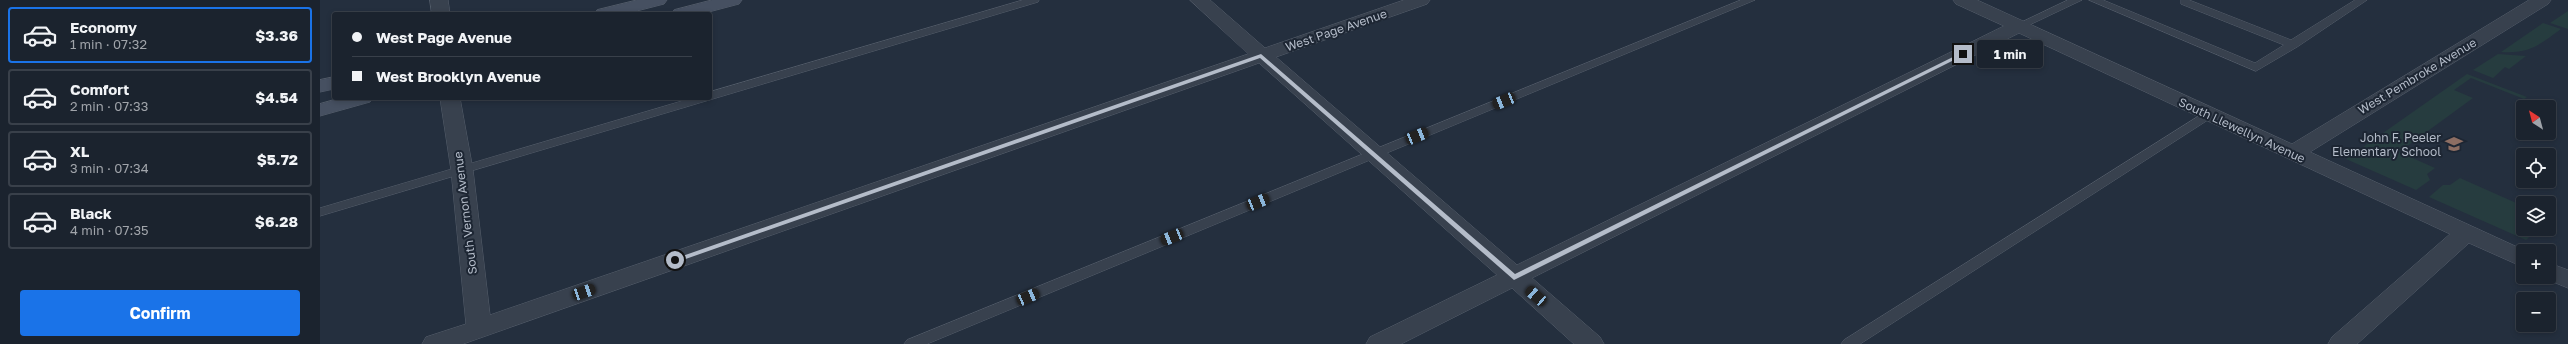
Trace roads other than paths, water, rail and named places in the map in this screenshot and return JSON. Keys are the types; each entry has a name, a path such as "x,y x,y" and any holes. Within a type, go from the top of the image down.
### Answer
{"main road":[{"path":"611,12 658,0"},
{"path":"688,12 733,0"},
{"path":"320,86 332,83"},
{"path":"320,110 356,100"}],"street":[{"path":"439,0 441,12"},
{"path":"1199,0 1591,344"},
{"name":"West Page Avenue","path":"435,344 1420,0"},
{"name":"South Llewellyn Avenue","path":"1962,0 2516,256"},
{"name":"West Pembroke Avenue","path":"2293,153 2542,0"},
{"path":"1379,344 2019,26"},
{"name":"South Vernon Avenue","path":"450,100 462,170 479,328"},
{"path":"2341,344 2466,233"},
{"path":"2556,274 2568,280"}],"lane":[{"path":"712,95 1034,0"},
{"path":"912,344 1750,0"},
{"path":"2019,26 2077,0"},
{"path":"2094,0 2256,68 2362,0"},
{"path":"2185,2 2293,44"},
{"path":"320,212 698,100"},
{"path":"1849,344 2207,114"}],"place":[{"name":"John F. Peeler Elementary School","path":"2454,144"}]}
